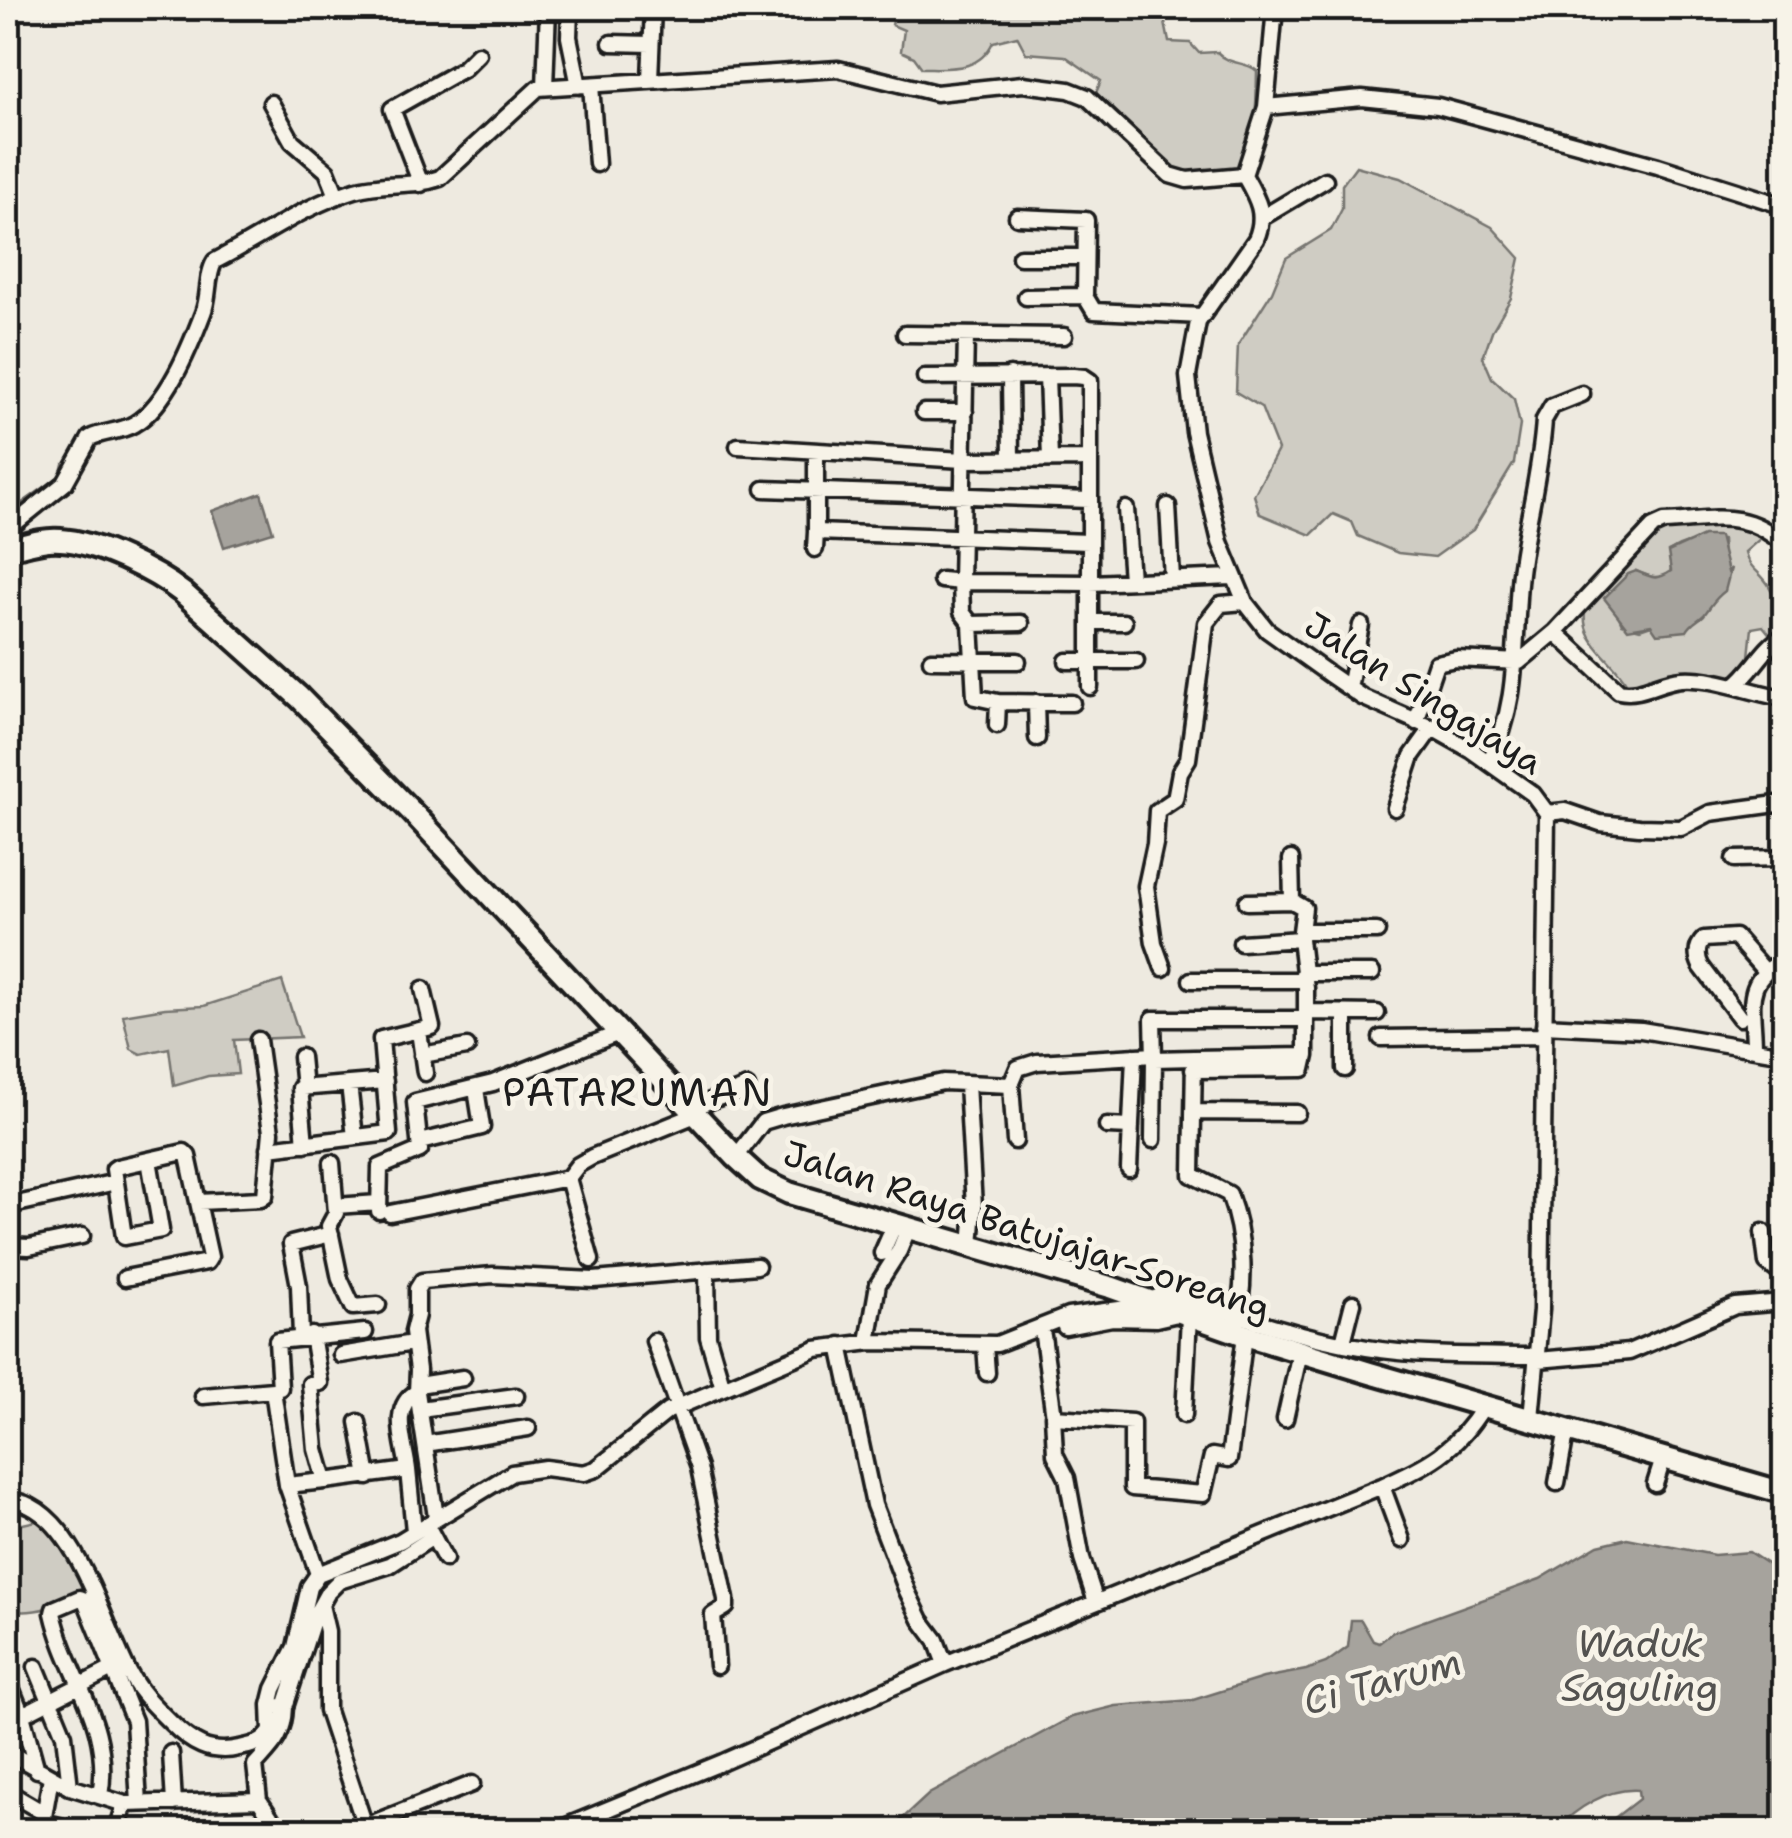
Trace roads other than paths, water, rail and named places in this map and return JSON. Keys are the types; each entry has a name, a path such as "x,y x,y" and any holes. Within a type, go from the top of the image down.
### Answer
{"highway":[{"name":"Jalan Raya Batujajar-Soreang","path":"8,549 63,540 132,563 167,580 310,709 478,880 760,1179 789,1193 901,1228 1171,1309 1238,1325 1300,1352 1784,1494"}],"street":[{"path":"545,87 548,8"},
{"path":"570,8 569,37 585,85 597,164"},
{"path":"650,79 654,8"},
{"path":"1274,8 1266,108 1244,175 1263,217 1325,180"},
{"path":"611,44 651,44"},
{"path":"421,184 392,108 462,69 478,54"},
{"path":"8,529 65,482 90,438 130,427 166,392 204,312 213,263 292,217 338,196 380,184 421,184 442,176 532,91 545,87 838,69 936,93 1024,84 1069,90 1087,98 1170,175 1188,180 1244,175"},
{"path":"1266,108 1362,98 1438,106 1658,166 1784,206"},
{"path":"271,103 292,141 327,170 338,196"},
{"path":"1017,217 1086,220 1085,296 1094,311 1202,316"},
{"name":"Jalan Singajaya","path":"1263,217 1256,239 1202,316 1192,344 1188,376 1190,409 1220,542 1232,577 1267,630 1349,688 1432,728 1489,762 1532,794 1547,812 1538,1358 1531,1418"},
{"path":"1020,256 1084,257"},
{"path":"1026,296 1085,296"},
{"path":"905,334 1064,336"},
{"path":"966,335 960,536 962,612 970,624 975,697 998,702 1072,702"},
{"path":"1010,375 1011,460"},
{"path":"926,377 1010,375 1084,377 1090,381 1090,687"},
{"path":"1048,376 1050,460"},
{"path":"1489,762 1506,720 1516,663 1520,578 1544,420 1552,406 1582,394"},
{"path":"924,412 964,412"},
{"path":"738,446 964,460 1090,459"},
{"path":"815,549 816,453"},
{"path":"764,489 1090,500"},
{"path":"1168,506 1172,579"},
{"path":"1126,509 1131,580"},
{"path":"1416,722 1433,668 1440,660 1516,663 1555,632 1653,527 1664,522 1748,520 1765,527 1784,544"},
{"path":"816,532 1089,542"},
{"path":"941,580 1090,582 1232,577"},
{"path":"1163,968 1154,943 1146,886 1156,844 1157,811 1175,799 1180,772 1188,758 1206,623 1221,604 1245,602"},
{"path":"1091,622 1124,622"},
{"path":"970,624 1021,623"},
{"path":"1349,688 1361,625"},
{"path":"1555,632 1619,691 1636,692 1683,679 1784,698"},
{"path":"1734,686 1750,674 1767,646 1784,636"},
{"path":"932,660 1018,661"},
{"path":"1067,660 1136,661"},
{"path":"997,725 998,702"},
{"path":"1036,702 1037,738"},
{"path":"1395,808 1412,756 1432,728"},
{"path":"1547,812 1565,811 1600,823 1640,828 1681,828 1710,813 1784,803"},
{"path":"1734,859 1784,858"},
{"path":"1290,859 1292,901"},
{"path":"1015,1142 1010,1085 1018,1068 1027,1064 1134,1056 1194,1064 1302,1069 1306,1056 1301,935 1304,908 1292,901 1246,902"},
{"path":"1241,943 1377,930"},
{"path":"1754,1048 1747,1017 1696,957 1699,944 1704,939 1735,937 1764,970"},
{"path":"1734,1045 1764,970 1784,960"},
{"path":"1192,980 1372,973"},
{"path":"269,1148 388,1132 381,1039 432,1027 423,989"},
{"path":"1345,1070 1346,1013"},
{"path":"1153,1140 1152,1019 1377,1013"},
{"path":"1381,1038 1615,1027 1784,1054"},
{"path":"419,1031 425,1073"},
{"path":"387,1101 408,1098 414,1102 476,1089 619,1033"},
{"path":"199,1202 263,1198 271,1132 258,1040"},
{"path":"422,1054 467,1047"},
{"path":"1129,1169 1134,1056"},
{"path":"301,1057 304,1088"},
{"path":"1053,1415 1132,1422 1134,1460 1130,1486 1156,1492 1203,1494 1212,1456 1229,1459 1242,1233 1229,1194 1192,1175 1194,1064"},
{"path":"305,1144 299,1091 385,1080"},
{"path":"736,1157 763,1122 782,1116 943,1082 1010,1085"},
{"path":"349,1084 355,1137"},
{"path":"966,1084 974,1207 971,1247"},
{"path":"336,1206 382,1209 568,1178 578,1164 592,1156 747,1088"},
{"path":"420,1142 482,1128 476,1089"},
{"path":"382,1209 380,1166 420,1150 414,1102"},
{"path":"1192,1112 1297,1113"},
{"path":"1107,1126 1132,1126"},
{"path":"125,1278 209,1260 186,1154 149,1160 114,1169 124,1237 161,1230 149,1160"},
{"path":"332,1163 336,1216 329,1226 340,1279 353,1307 378,1305"},
{"path":"568,1178 591,1260"},
{"path":"8,1206 116,1182"},
{"path":"882,1253 901,1228"},
{"path":"868,1342 878,1284 901,1228"},
{"path":"1763,1232 1767,1264 1784,1276"},
{"path":"203,1396 320,1383 291,1244 330,1234"},
{"path":"8,1246 29,1247 82,1236"},
{"path":"8,1500 32,1506 71,1544 132,1678 182,1734 206,1750 222,1752 260,1743 271,1731 314,1617 338,1581 390,1565 427,1527 425,1444 414,1344 417,1289 422,1281 493,1275 594,1280 757,1266"},
{"path":"708,1270 708,1336 723,1388"},
{"path":"1184,1415 1171,1309 1163,1294 1180,1295 1238,1325 1368,1348 1538,1358 1629,1352 1735,1306 1784,1302"},
{"path":"1343,1342 1353,1302"},
{"path":"1042,1331 1088,1311 1171,1309"},
{"path":"280,1830 259,1800 254,1764 278,1742 274,1688 295,1647 308,1586 318,1574 427,1527 512,1473 545,1468 592,1471 652,1421 678,1406 794,1357 868,1342 985,1345 1094,1320 1156,1319 1171,1309"},
{"path":"1042,1331 1055,1454 1067,1478 1082,1559 1096,1602"},
{"path":"318,1574 287,1485 276,1389 277,1341 365,1332"},
{"path":"654,1342 700,1468 726,1599 726,1607 712,1615 717,1666"},
{"path":"341,1355 414,1344"},
{"path":"840,1345 874,1505 907,1591 936,1640 945,1664"},
{"path":"985,1345 987,1373"},
{"path":"1285,1419 1300,1352"},
{"path":"445,1560 427,1527 408,1470 400,1408 418,1388 463,1378"},
{"path":"310,1384 316,1449 325,1481"},
{"path":"420,1409 516,1396"},
{"path":"557,1830 691,1776 945,1664 1427,1466 1454,1447 1483,1407"},
{"path":"358,1422 368,1476"},
{"path":"425,1444 528,1428"},
{"path":"1556,1483 1567,1429"},
{"path":"1655,1484 1663,1459"},
{"path":"287,1485 408,1470"},
{"path":"1382,1486 1402,1540"},
{"path":"383,1548 390,1565"},
{"path":"100,1796 104,1756 96,1718 54,1619 54,1609 80,1598 86,1600 134,1722 132,1804 117,1830"},
{"path":"321,1606 328,1644 326,1711 360,1828 384,1825 472,1784"},
{"path":"36,1667 64,1736 70,1787"},
{"path":"22,1715 114,1668"},
{"path":"8,1680 44,1773 42,1822"},
{"path":"8,1752 70,1787 132,1804 259,1800"},
{"path":"170,1753 174,1803"},
{"path":"8,1792 42,1822 76,1830"}],"water":[{"path":"261,493 273,532 224,547 212,511"},
{"path":"1703,536 1719,536 1728,572 1731,568 1725,591 1687,631 1657,634 1651,625 1628,629 1604,598 1628,574 1636,571 1654,577 1671,571 1668,552"},
{"name":"Waduk Saguling","path":"1627,1538 1714,1555 1749,1552 1784,1575 1784,1830 1599,1830 1639,1799 1638,1790 1626,1790 1593,1801 1555,1830 890,1830 929,1794 1072,1717 1116,1706 1193,1700 1263,1678 1306,1670 1326,1663 1348,1647 1351,1620 1361,1620 1373,1641 1379,1643 1393,1632 1540,1579 1598,1545"}],"waterway":[{"path":"8,513 60,476 63,464"}],"district":[{"name":"PATARUMAN","path":"638,1092"}],"water label":[{"name":"Ci Tarum","path":"1382,1681"}]}
